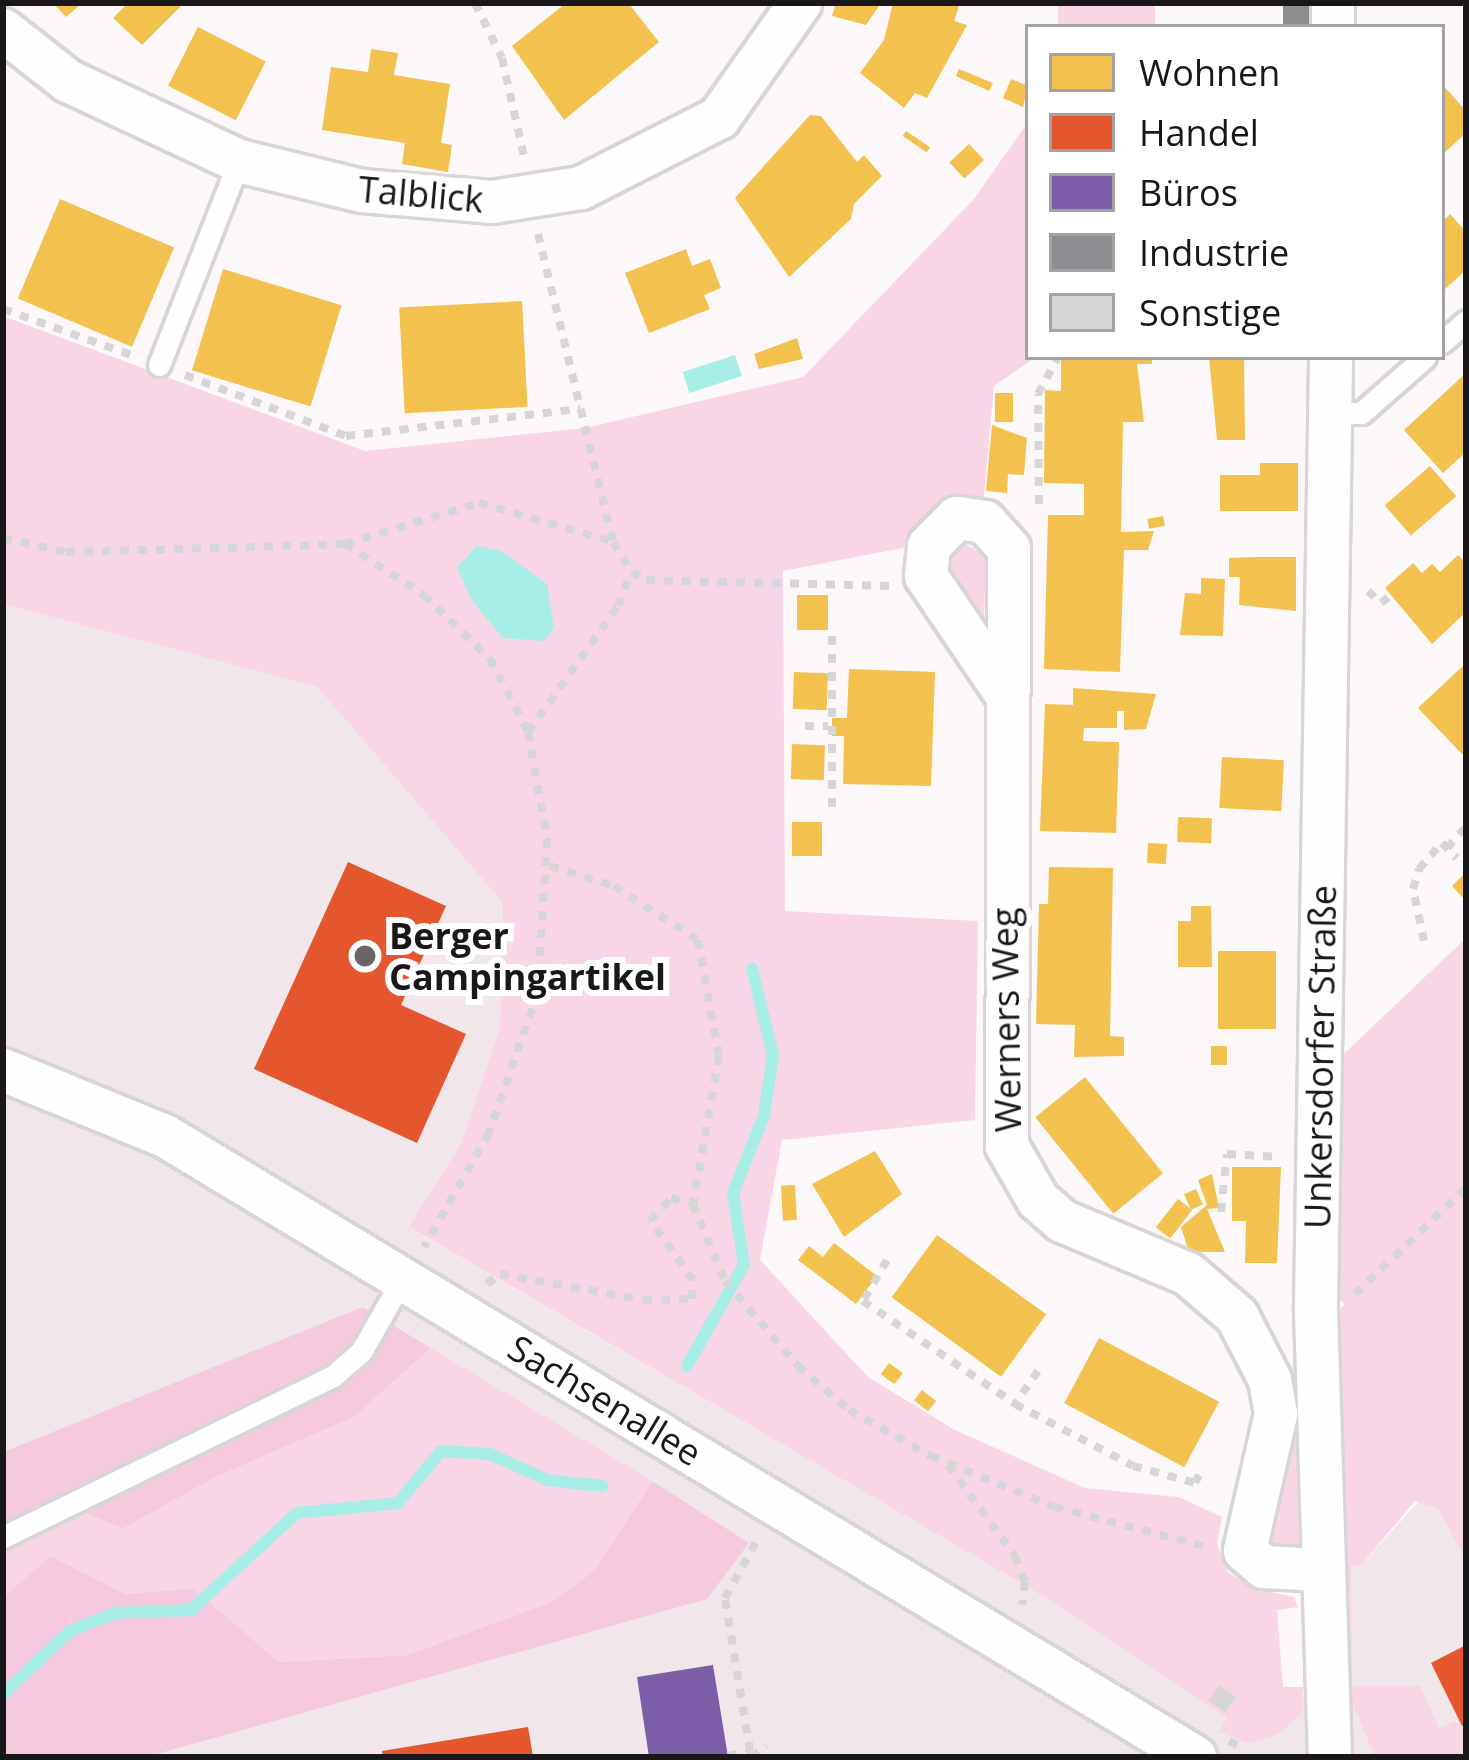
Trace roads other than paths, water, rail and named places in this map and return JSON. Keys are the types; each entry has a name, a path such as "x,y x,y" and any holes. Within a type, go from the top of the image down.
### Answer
{"street":[{"name":"Talblick","path":"3,30 68,81 239,161 362,191 492,202 581,188 719,118 800,3"},
{"name":"Unkersdorfer Straße","path":"1330,1757 1317,1159 1331,360"},
{"name":"Werners Weg","path":"1006,694 933,587 925,564 946,523 985,522 1005,540 1006,694 1007,1146 1038,1199 1062,1221 1188,1274 1238,1316 1270,1381 1276,1414 1245,1551 1264,1567 1324,1570"},
{"name":"Sachsenallee","path":"3,1070 165,1136 1195,1757"}],"lane":[{"path":"159,365 239,161"},
{"path":"1330,413 1361,413 1422,360"},
{"path":"3,1537 333,1376 361,1352 404,1278"}],"water":[{"path":"735,355 742,376 689,393 683,372"},
{"path":"476,546 500,550 547,584 554,628 544,641 503,638 473,602 457,568"}],"waterway":[{"path":"687,1366 744,1265 733,1193 764,1115 773,1055 752,968"},
{"path":"3,1694 70,1631 115,1613 191,1610 297,1513 398,1503 441,1451 490,1454 547,1480 603,1486"}],"place":[{"name":"Berger Campingartikel","path":"365,956"}]}
